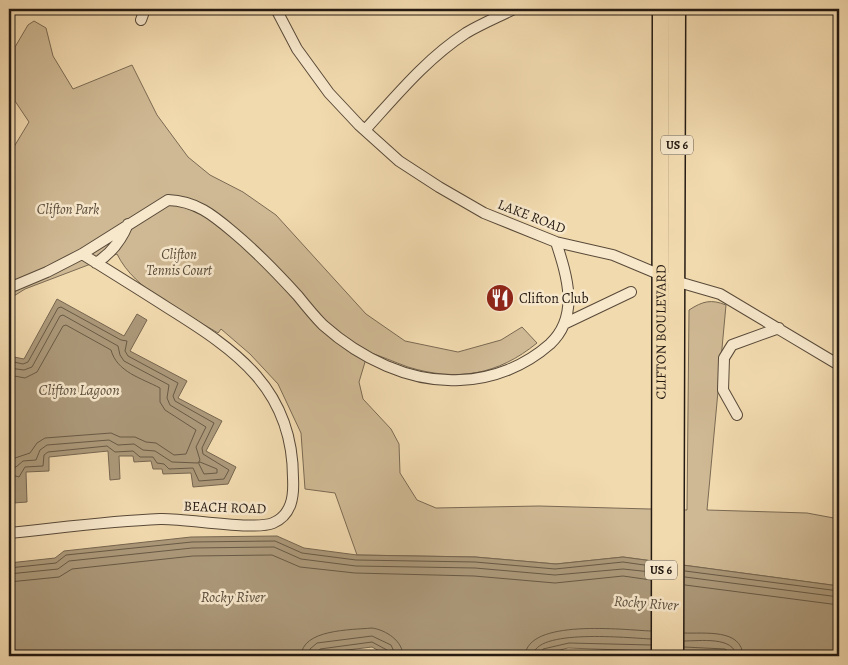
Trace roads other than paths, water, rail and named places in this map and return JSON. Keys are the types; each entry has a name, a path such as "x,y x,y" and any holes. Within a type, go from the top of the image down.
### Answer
{"main road":[{"name":"CLIFTON BOULEVARD","path":"661,9 660,274 675,656"},
{"name":"CLIFTON BOULEVARD","path":"660,656 669,485 675,281 677,9"}],"street":[{"path":"141,20 145,9"},
{"name":"LAKE ROAD","path":"276,9 297,49 329,93 399,161 441,188 484,213 556,242 613,255 675,281 720,294 839,366"},
{"path":"365,130 406,84 439,54 466,33 514,9"},
{"path":"9,288 47,272 82,254 168,200 184,200 200,207 256,251 322,324 347,344 371,359 413,375 447,381 470,380 508,371 542,351 555,339 566,323 569,307 568,278 556,242"},
{"path":"96,263 108,256 122,240 128,224"},
{"name":"BEACH ROAD","path":"9,533 160,519 248,525 271,524 282,517 290,507 294,494 290,439 282,414 268,391 247,364 218,339 82,254"},
{"path":"566,323 631,292"},
{"path":"737,416 723,390 724,358 732,344 779,328"}],"water":[{"name":"Clifton Lagoon","path":"57,299 124,336 137,314 147,320 130,351 187,381 178,398 222,421 206,451 236,467 228,484 193,487 191,473 163,474 162,469 153,469 151,461 134,462 133,456 119,456 120,479 110,480 108,451 49,457 49,471 26,472 27,502 13,503 13,479 9,479 9,356 24,359"},
{"name":"Rocky River","path":"277,536 304,548 357,555 475,557 556,564 623,557 839,586 839,656 733,656 727,654 568,648 536,656 388,656 372,647 299,656 9,656 9,563 55,558 64,551 191,537"}],"place":[{"name":"Clifton Club","path":"500,298"}],"park label":[{"name":"Clifton Park","path":"68,209"},
{"name":"Clifton Tennis Court","path":"179,262"}]}
